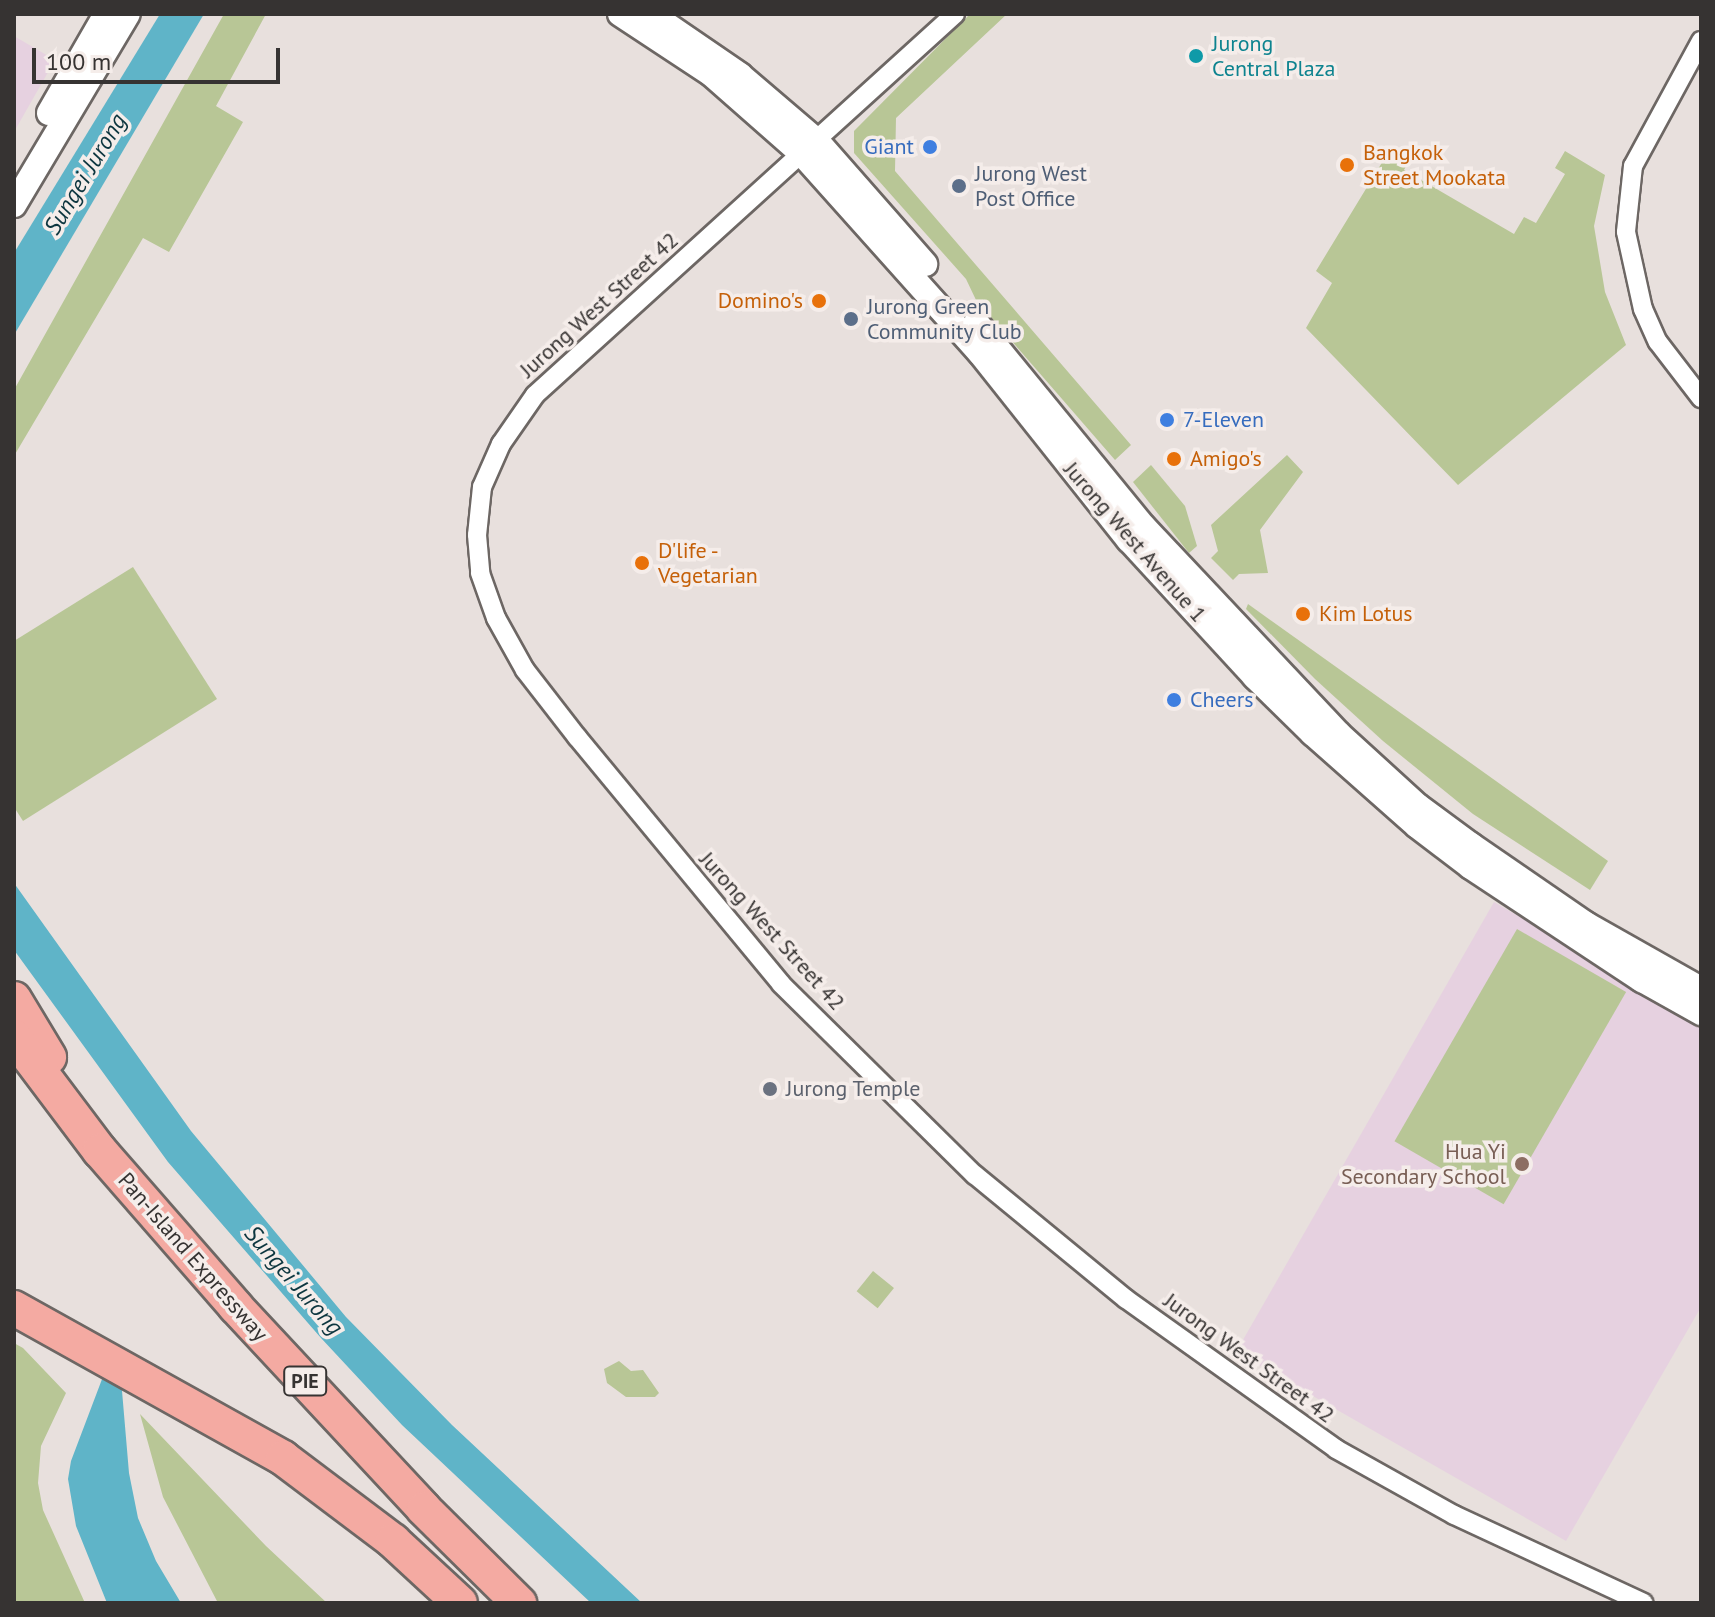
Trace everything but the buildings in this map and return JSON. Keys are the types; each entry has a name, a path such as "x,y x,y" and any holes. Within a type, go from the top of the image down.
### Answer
{"highway":[{"path":"14,999 100,1151"},
{"name":"Pan-Island Expressway","path":"14,1037 100,1151 235,1306 424,1509 519,1603"},
{"path":"14,1308 283,1458 393,1541 460,1603"}],"street":[{"path":"14,175 106,14"},
{"path":"14,205 128,14"},
{"name":"Jurong West Avenue 1","path":"620,14 711,74 810,148 963,332 1129,540 1255,677 1312,733 1417,826 1471,867 1642,980 1701,1013"},
{"name":"Jurong West Avenue 1","path":"651,14 740,75 810,148 1018,372 1144,527 1338,733 1418,806 1471,845 1586,924 1701,989"},
{"name":"Jurong West Street 42","path":"955,14 810,148 542,386 508,433 482,487 477,535 480,573 507,642 615,785 781,984 975,1175 1126,1299 1336,1449 1454,1515 1644,1603"},
{"path":"1701,41 1633,166 1626,232 1643,309 1658,342 1701,398"}],"shaded area":[{"path":"14,36 55,60 14,132"},
{"name":"Hua Yi Secondary School","path":"1494,902 1701,1021 1701,1307 1566,1541 1236,1352"}],"green space":[{"path":"224,14 266,14 216,106 243,122 169,252 143,238 14,456 14,390"},
{"path":"970,14 1007,14 896,118 895,171 1131,445 1115,460 976,300 966,279 854,153 854,131"},
{"path":"1392,146 1411,156 1404,170 1514,234 1524,217 1536,223 1565,174 1555,168 1565,151 1605,175 1594,226 1605,292 1626,345 1458,485 1306,328 1332,283 1316,271"},
{"path":"1287,455 1303,472 1260,530 1268,573 1239,574 1233,580 1211,558 1218,551 1211,525"},
{"path":"1151,465 1185,506 1197,546 1189,553 1133,482"},
{"path":"133,567 217,699 23,821 14,807 14,641"},
{"path":"1248,604 1608,861 1590,890 1473,814 1383,741 1315,679 1246,609"},
{"path":"1517,929 1626,992 1504,1204 1394,1141"},
{"path":"873,1271 894,1288 878,1308 857,1291"},
{"path":"14,1343 23,1348 66,1393 41,1446 38,1483 43,1510 85,1603 14,1603"},
{"path":"619,1361 631,1371 643,1370 659,1393 655,1397 626,1397 607,1383 604,1369"},
{"path":"140,1414 266,1546 327,1603 218,1603 163,1497"}],"water":[{"name":"Sungei Jurong","path":"160,14 204,14 14,335 14,253"},
{"name":"Sungei Jurong","path":"14,883 191,1131 346,1317 452,1425 642,1603 591,1603 402,1425 321,1338 168,1162 14,950"},
{"path":"107,1366 121,1379 129,1473 138,1518 156,1561 181,1603 107,1603 76,1526 68,1479 71,1461"}],"place":[{"name":"Jurong Central Plaza","path":"1196,56"},
{"name":"Giant","path":"930,147"},
{"name":"Bangkok Street Mookata","path":"1347,165"},
{"name":"Jurong West Post Office","path":"959,186"},
{"name":"Domino's","path":"819,301"},
{"name":"Jurong Green Community Club","path":"851,319"},
{"name":"7-Eleven","path":"1167,420"},
{"name":"Amigo's","path":"1174,459"},
{"name":"D'life - Vegetarian","path":"642,563"},
{"name":"Kim Lotus","path":"1303,614"},
{"name":"Cheers","path":"1174,700"},
{"name":"Jurong Temple","path":"770,1089"},
{"name":"Hua Yi Secondary School","path":"1522,1164"}]}
